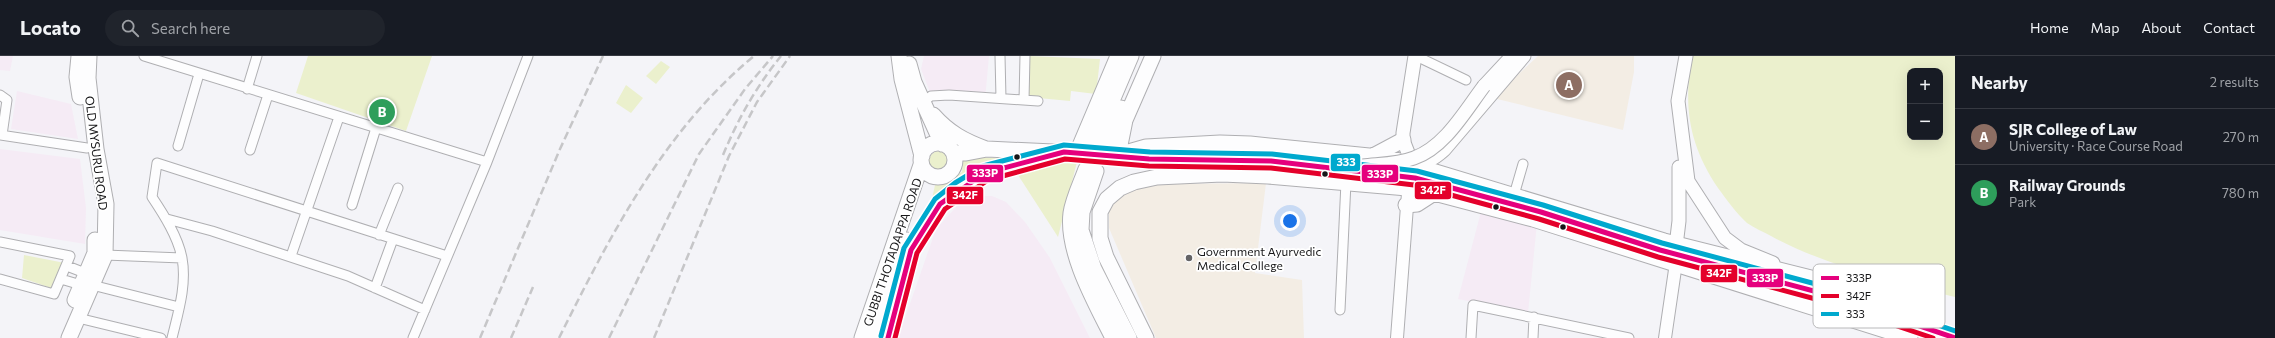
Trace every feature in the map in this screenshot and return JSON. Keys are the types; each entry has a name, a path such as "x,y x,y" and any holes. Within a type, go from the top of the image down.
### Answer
{"main road":[{"name":"OLD MYSURU ROAD","path":"68,338 78,318 86,281 95,253 96,205 78,77 79,56"},
{"name":"OLD MYSURU ROAD","path":"59,338 86,281 105,255 106,204 96,149 88,78 89,56"},
{"path":"899,56 902,79 919,102 948,149 955,165 948,174 943,177 924,165"},
{"path":"908,56 919,102 924,165"},
{"path":"1077,153 1118,56"},
{"path":"1106,149 1131,56"},
{"path":"1106,149 1144,56"},
{"path":"1106,149 1125,120 1153,56"},
{"path":"1412,163 1403,140 1416,56"},
{"path":"1339,168 1400,162 1425,152 1444,137 1484,86 1512,56"},
{"path":"1412,163 1426,163 1444,150 1524,56"},
{"path":"1678,56 1672,88 1672,120 1684,180 1725,238 1733,245 1796,273"},
{"path":"1676,263 1684,180 1678,101 1686,56"},
{"path":"919,102 950,132 967,142 987,149"},
{"path":"1373,156 1403,140"},
{"path":"924,165 924,151 932,144 966,153 987,149 1077,153 1106,149 1220,143 1250,144 1373,156 1412,163 1728,259 1813,278"},
{"path":"1106,149 1149,159 1208,158 1388,173 1445,185 1541,212 1660,250 1813,291"},
{"path":"1134,182 1147,172 1198,168 1208,158"},
{"name":"GUBBI THOTADAPPA ROAD","path":"862,338 924,165"},
{"name":"GUBBI THOTADAPPA ROAD","path":"875,338 924,165"},
{"path":"1113,338 1081,270 1071,235 1071,213 1091,170 1082,212 1081,230 1094,269 1129,338"},
{"path":"1146,338 1106,257 1100,238 1100,212 1107,199 1120,188 1134,182 1157,177 1222,174 1346,182 1408,188 1434,193 1533,219 1813,307"},
{"path":"1406,205 1417,204 1434,193"},
{"path":"1879,328 1910,338"},
{"path":"1925,328 1949,336"},
{"path":"1936,328 1949,336"}],"street":[{"path":"144,56 487,162"},
{"path":"247,89 257,56"},
{"path":"413,338 487,162 528,56"},
{"path":"1000,56 1001,98"},
{"path":"1024,100 1025,56"},
{"path":"1416,56 1466,80"},
{"path":"178,146 199,74"},
{"path":"0,95 8,100 1,135 87,148"},
{"path":"250,150 268,95"},
{"path":"919,102 931,96 1001,98 1038,101"},
{"path":"291,256 338,117"},
{"path":"352,204 376,128"},
{"path":"172,338 183,293 182,258 166,219 152,197 157,163 447,256"},
{"path":"1397,338 1406,205 1412,163"},
{"path":"1514,195 1523,164"},
{"path":"1340,310 1346,182"},
{"path":"379,234 398,188"},
{"path":"166,219 212,231 348,276 425,310"},
{"path":"375,288 393,239"},
{"path":"0,242 69,255 70,258 53,294 0,279"},
{"path":"105,255 182,258"},
{"path":"1665,338 1676,263"},
{"path":"67,266 86,281"},
{"path":"61,279 86,281 175,306"},
{"path":"1471,338 1473,305 1534,317 1595,334 1629,338"},
{"path":"1533,338 1534,317"},
{"path":"78,318 161,338"}],"shaded area":[{"path":"0,56 13,56 10,71 0,70"},
{"path":"924,56 989,56 985,100 933,100 921,69"},
{"path":"1538,56 1634,56 1634,72 1623,130 1493,98"},
{"path":"17,91 71,104 78,139 11,129"},
{"path":"0,149 80,159 86,208 85,244 0,230"},
{"name":"Government Ayurvedic Medical College","path":"1266,183 1255,273 1302,280 1304,338 1156,338 1109,228 1109,205 1124,191 1150,184"},
{"path":"975,196 992,196 1006,202 1025,222 1050,258 1090,338 898,338 936,229 959,204"},
{"path":"1482,208 1537,223 1528,313 1458,299"}],"green space":[{"path":"308,56 432,56 406,131 296,93"},
{"path":"1029,56 1100,59 1096,94 1071,91 1070,101 1028,97"},
{"path":"1692,56 1955,56 1955,297 1945,295 1945,264 1837,264 1792,246 1747,223 1735,211 1708,172 1695,141 1689,109 1688,92"},
{"path":"661,61 670,67 656,84 646,76"},
{"path":"626,85 643,98 631,113 616,103"},
{"path":"939,151 946,154 949,161 946,168 939,171 932,168 929,161 932,154"},
{"path":"963,156 1009,159 976,171 966,177 948,190 932,208 930,208 935,185 946,183 962,172"},
{"path":"1055,160 1077,162 1058,237 1018,175 1011,173"},
{"path":"24,255 65,263 54,289 22,278"}],"railway":[{"path":"480,338 560,149 603,56"},
{"path":"559,338 619,223 666,151 693,117 722,85 754,56"},
{"path":"609,338 699,154 745,89 773,56"},
{"path":"723,155 748,104 781,56"},
{"path":"654,338 729,156 757,102 790,56"},
{"path":"511,338 533,287"}],"transit line":[{"name":"333","path":"881,336 904,248 935,199 955,183 983,166 1064,145 1150,152 1272,154 1417,171 1543,205 1662,243 1813,283"},
{"name":"333P","path":"888,338 911,250 940,204 985,173 1064,152 1149,159 1271,161 1415,178 1541,212 1660,250 1813,291"},
{"name":"342F","path":"895,338 917,253 945,209 988,180 1065,159 1149,166 1271,168 1414,185 1539,219 1658,257 1813,298"},
{"name":"342F","path":"1903,328 1933,338"},
{"name":"333P","path":"1925,328 1955,338"},
{"name":"333","path":"1945,328 1955,331"}],"place":[{"name":"SJR College of Law","path":"1569,85"},
{"name":"Railway Grounds","path":"382,112"},
{"name":"Government Ayurvedic Medical College","path":"1189,258"}]}
